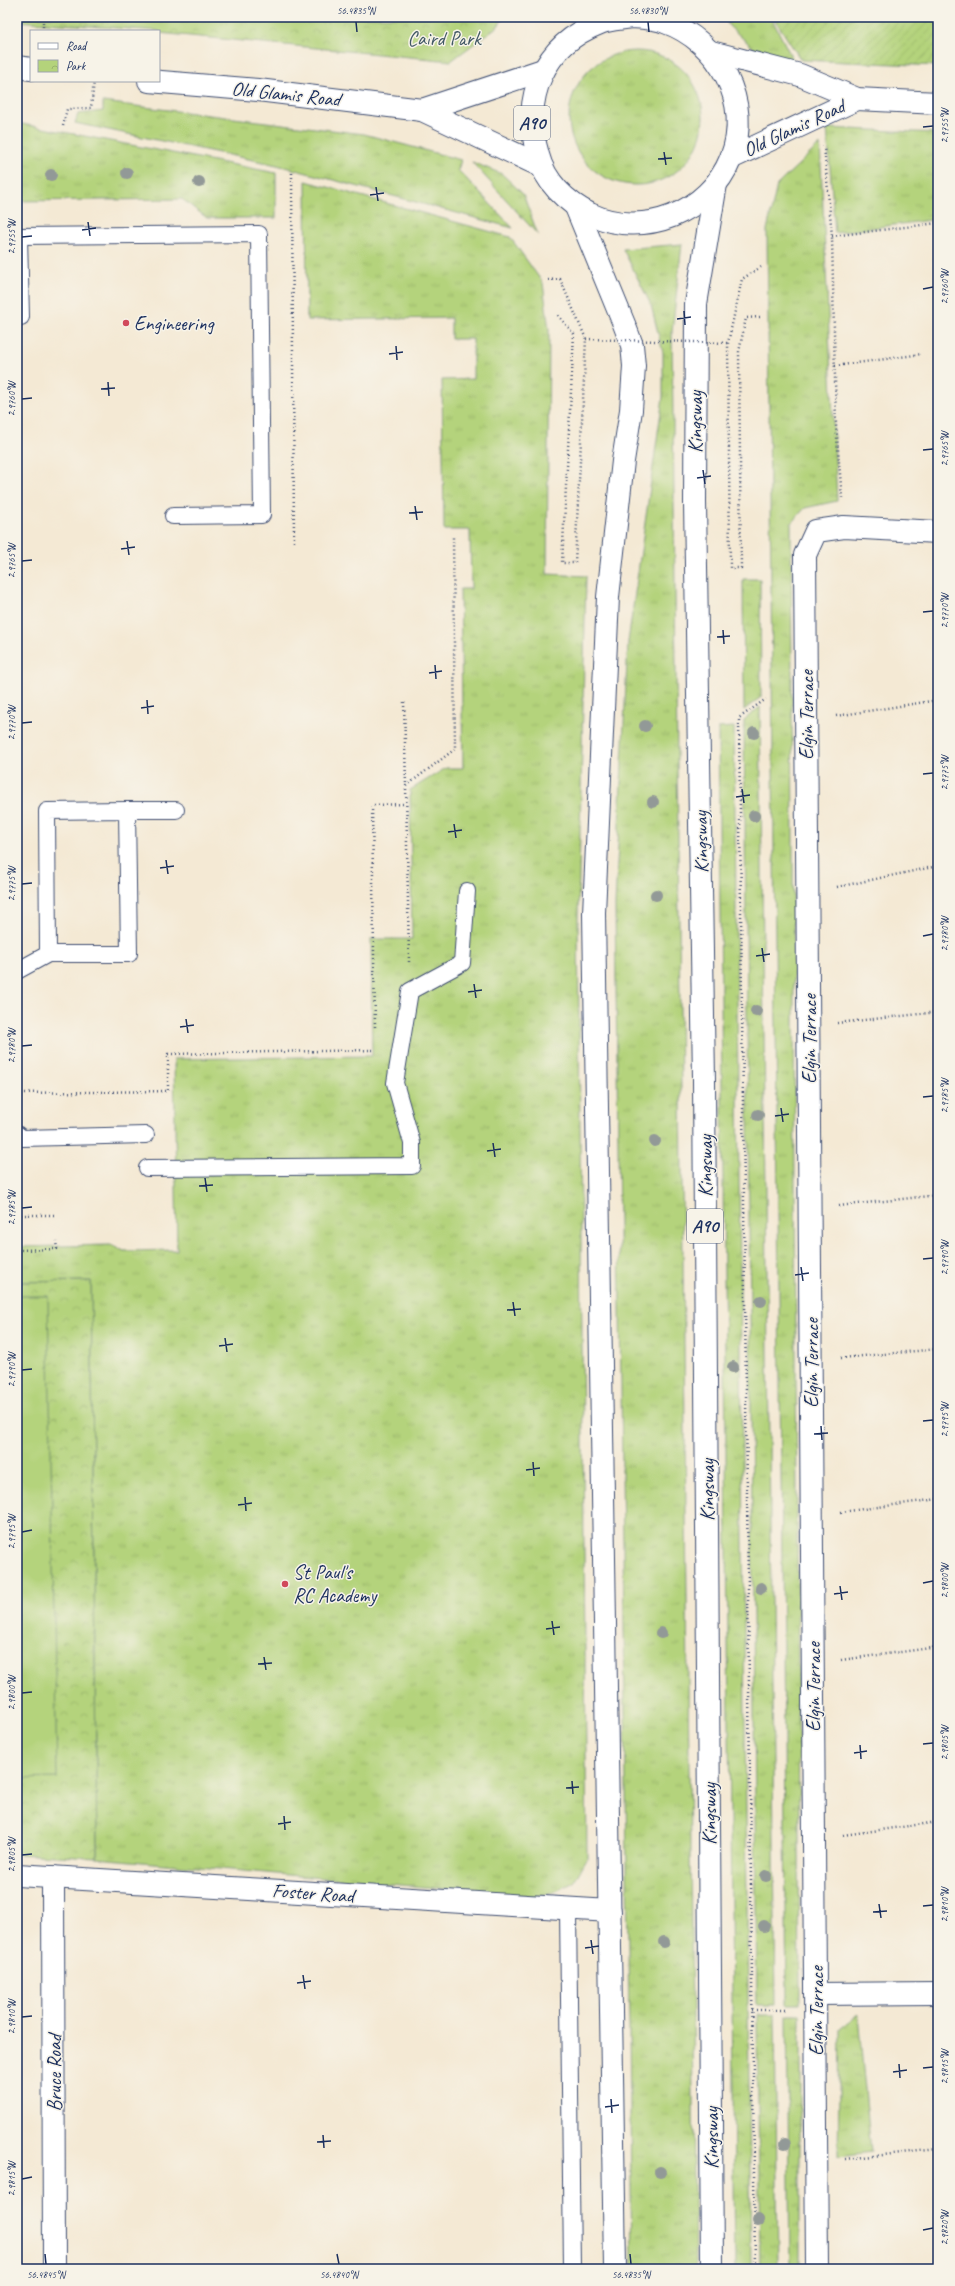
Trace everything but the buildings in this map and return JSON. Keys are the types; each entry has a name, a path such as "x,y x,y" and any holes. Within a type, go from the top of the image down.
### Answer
{"main road":[{"path":"574,27 632,17 688,26"},
{"name":"A90","path":"688,26 711,52 727,76 736,102 737,131 731,158 716,184"},
{"name":"A90","path":"574,27 544,70 532,101 532,134 541,166 556,188 576,207 632,345 634,366 631,410 623,461 608,597 594,913 615,2269"},
{"name":"Old Glamis Road","path":"711,52 800,75 857,99 938,103"},
{"path":"17,67 30,69"},
{"name":"Old Glamis Road","path":"422,110 544,70"},
{"name":"Old Glamis Road","path":"160,82 258,90 422,110 541,166"},
{"name":"Old Glamis Road","path":"731,158 857,99"},
{"path":"576,207 604,220 635,225 665,220 693,206 716,184"},
{"name":"Kingsway","path":"712,2269 704,1080 695,502 695,351 696,304 716,184"},
{"path":"844,527 938,532"},
{"name":"Elgin Terrace","path":"817,2269 805,555 816,531 844,527"},
{"name":"Foster Road","path":"17,1875 610,1911"},
{"name":"Bruce Road","path":"53,1877 54,2269"},
{"path":"815,1994 938,1993"}],"lane":[{"path":"21,317 18,236 259,234 262,515 173,516"},
{"path":"17,971 48,954 129,954 127,810"},
{"path":"48,954 47,811 176,810"},
{"path":"147,1168 412,1166 412,1143 395,1083 410,991 462,963 467,891"},
{"path":"17,1134 22,1138 146,1134"},
{"path":"568,1909 572,2269"}],"path":[{"path":"43,30 44,22"},
{"path":"63,126 67,109 92,108 94,82"},
{"path":"824,143 832,236 836,425 844,527"},
{"path":"292,173 294,545"},
{"path":"832,236 938,223"},
{"path":"760,317 746,318 739,352 741,568 730,568 728,343 742,279 761,267"},
{"path":"548,280 560,279 586,339 575,563 562,563 574,334 556,313"},
{"path":"586,339 728,343"},
{"path":"835,366 922,354"},
{"path":"406,786 455,749 454,537"},
{"path":"755,2269 739,718 766,699"},
{"path":"806,720 938,700"},
{"path":"404,702 410,991"},
{"path":"375,1034 372,805 406,804"},
{"path":"808,894 938,866"},
{"path":"809,1026 938,1012"},
{"path":"17,1093 168,1091 168,1054 376,1050 375,1042"},
{"path":"810,1209 938,1195"},
{"path":"17,1214 56,1215"},
{"path":"17,1250 57,1249 56,1241"},
{"path":"811,1361 938,1349"},
{"path":"812,1516 938,1499"},
{"path":"813,1663 938,1647"},
{"path":"814,1839 938,1822"},
{"path":"817,2162 938,2149"}],"green space":[{"name":"Caird Park","path":"17,17 504,17 498,26 451,61 160,33 160,30 17,21"},
{"path":"724,17 771,17 794,62 758,52 729,26"},
{"path":"773,17 938,17 938,66 801,60"},
{"path":"636,51 662,56 673,62 688,76 698,92 703,118 698,144 692,155 678,170 662,180 636,185 610,180 599,174 584,160 574,144 569,118 574,92 580,81 594,66 610,56"},
{"path":"103,102 364,134 461,160 458,170 513,228 277,165 75,123 78,114 103,111"},
{"path":"17,123 276,173 276,218 207,218 182,199 17,201"},
{"path":"827,128 938,133 938,219 835,233"},
{"path":"820,144 837,501 805,508 791,523 800,2005 787,2005 767,230 777,185"},
{"path":"472,162 502,174 523,194 538,235"},
{"path":"306,181 510,237 543,283 549,330 547,574 586,576 578,919 587,1858 574,1882 556,1891 536,1897 97,1858 91,1281 17,1282 17,1247 111,1245 124,1251 177,1250 174,1059 372,1056 371,939 412,939 410,790 446,768 463,768 460,589 471,589 470,530 444,530 442,380 473,379 473,339 451,339 451,318 307,320"},
{"path":"682,244 672,332 695,2269 632,2269 615,905 628,642 663,397 663,353 651,305 623,249"},
{"path":"743,579 760,579 761,697 744,710"},
{"path":"760,707 776,2005 757,2005 744,720"},
{"path":"734,727 751,2269 735,2269 718,728"},
{"path":"91,1281 97,1858 17,1854 17,1282"},
{"path":"17,1296 48,1296 57,1778 17,1779"},
{"path":"757,2015 775,2015 778,2269 760,2269"},
{"path":"787,2015 800,2015 800,2269 790,2269"},
{"path":"858,2015 871,2152 838,2156 840,2029"}],"place":[{"name":"Engineering","path":"126,323"},
{"name":"St Paul's RC Academy","path":"285,1584"}]}
